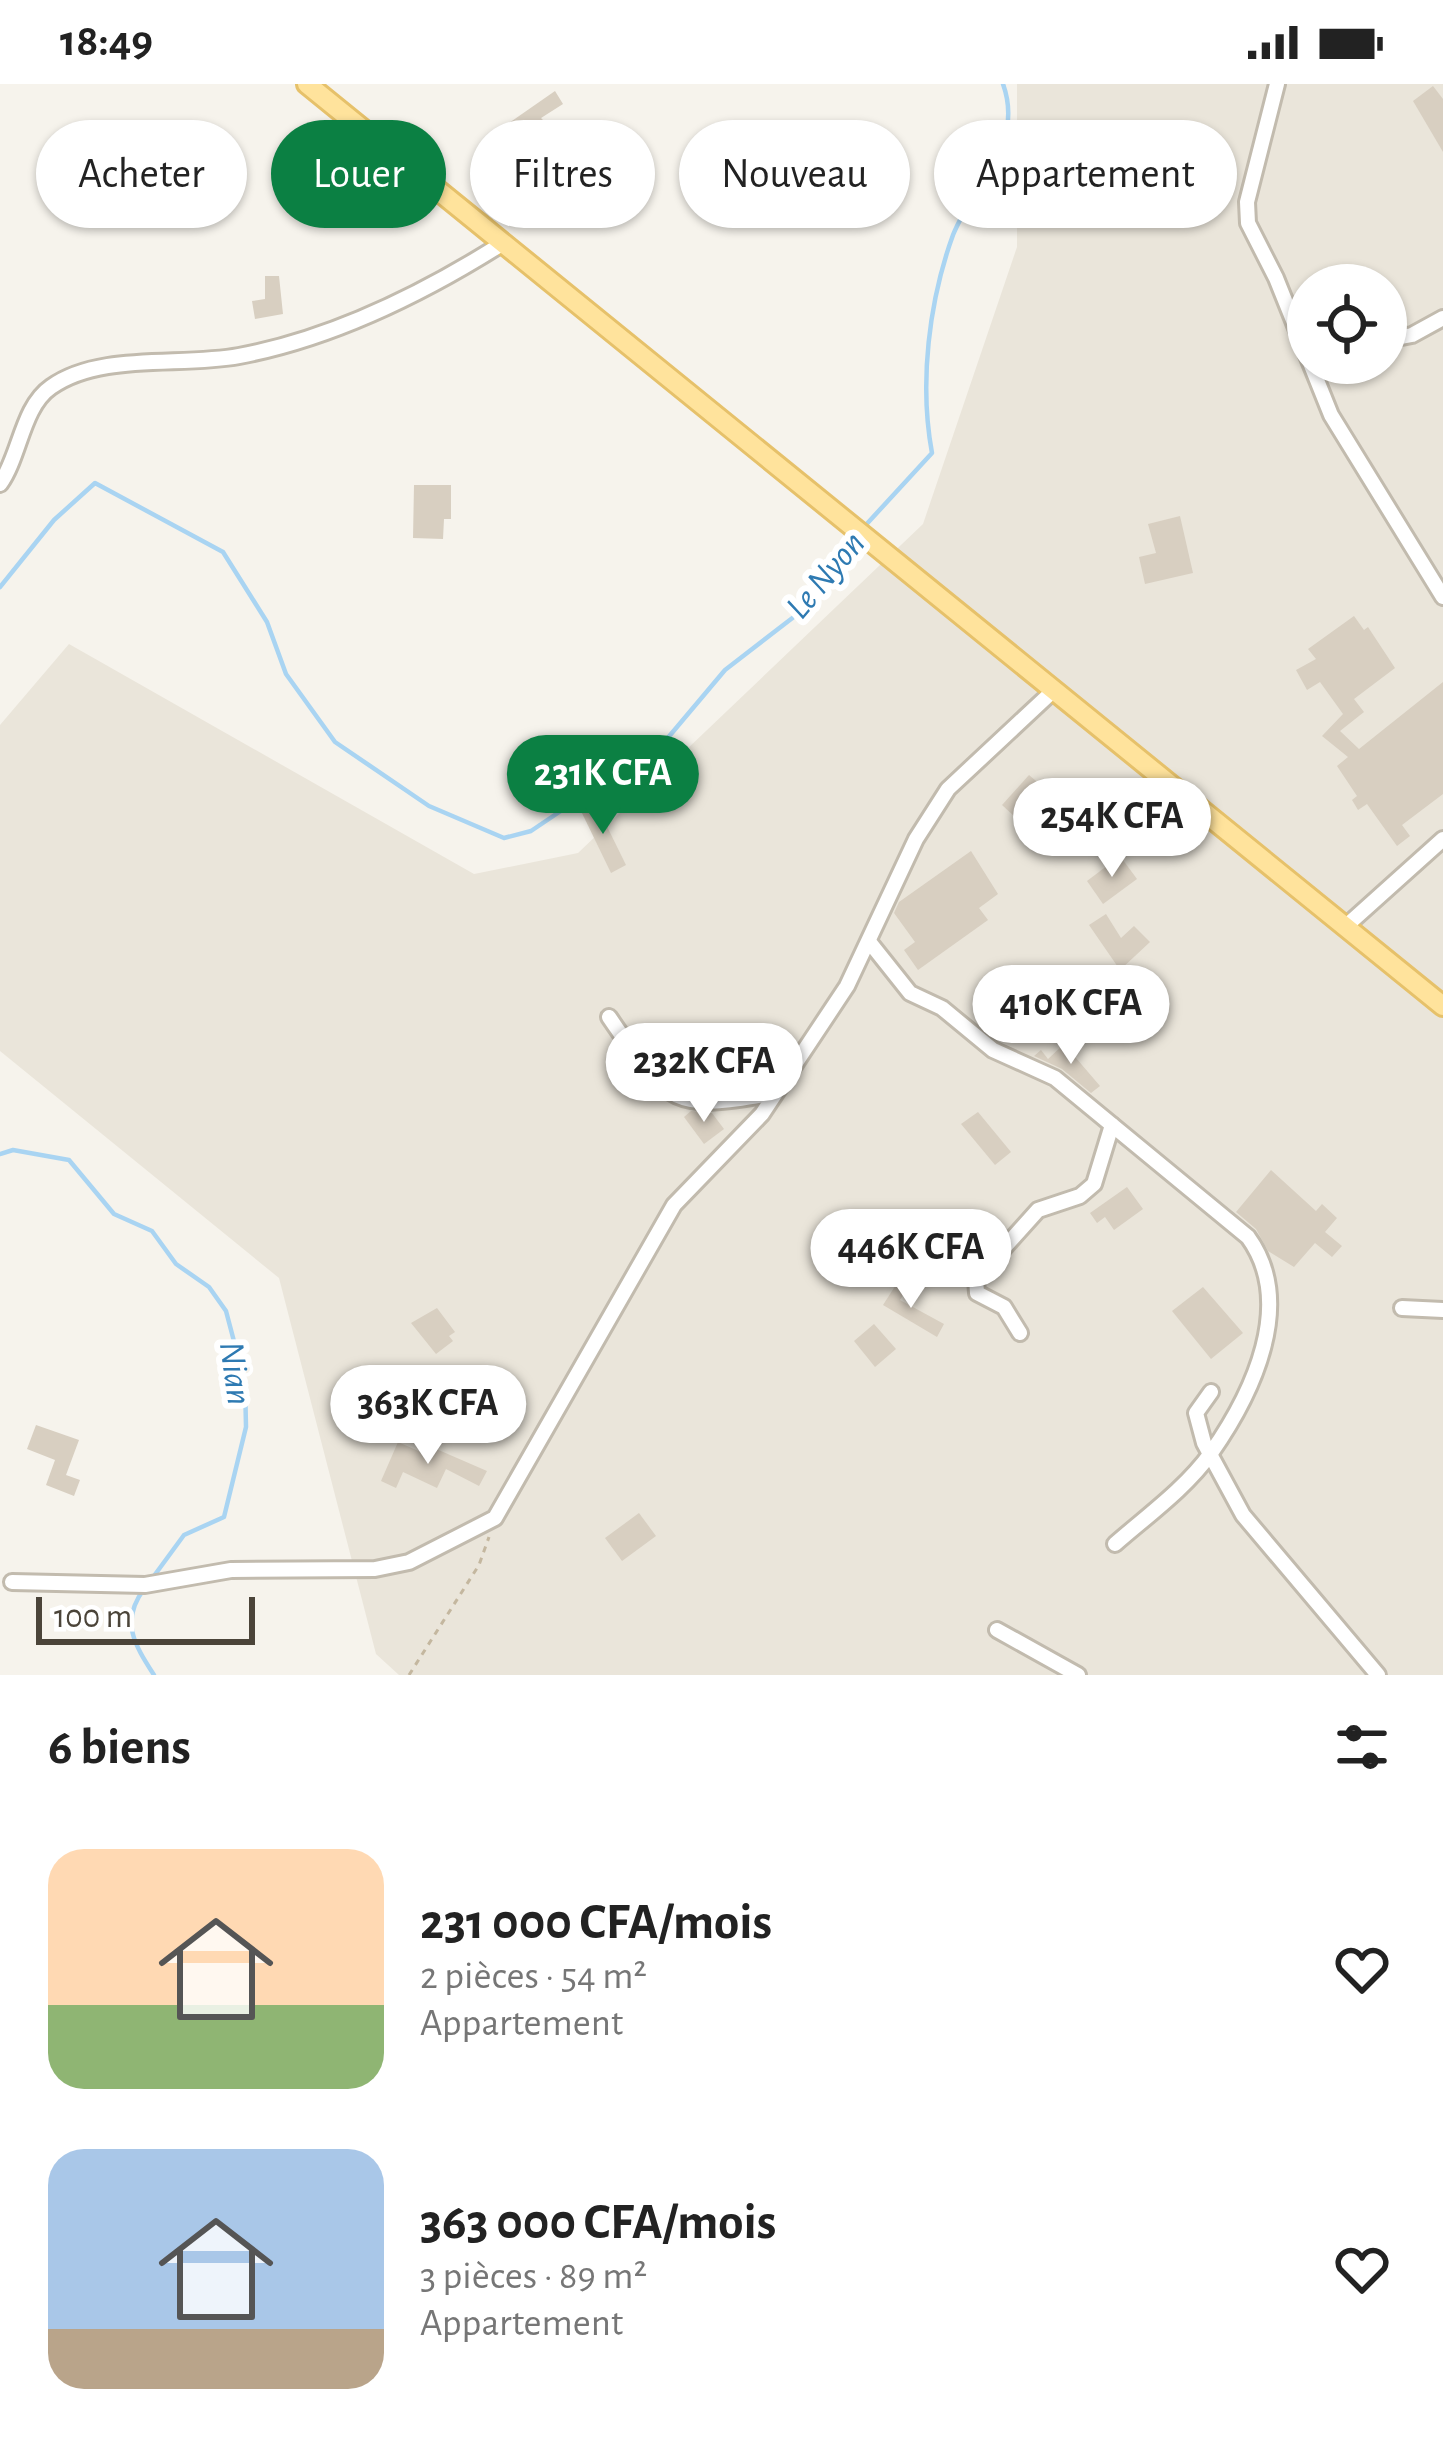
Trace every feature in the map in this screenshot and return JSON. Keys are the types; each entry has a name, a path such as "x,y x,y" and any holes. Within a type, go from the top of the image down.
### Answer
{"main road":[{"path":"307,84 1443,1006"}],"street":[{"path":"1277,84 1247,202 1248,223 1287,307"},
{"path":"0,484 37,402 59,382 113,368 200,362 266,349 368,314 446,280 500,245"},
{"path":"1407,336 1443,318"},
{"path":"1317,384 1330,415 1443,597"},
{"path":"12,1582 145,1586 231,1570 375,1569 409,1562 495,1518 674,1205 737,1145 871,944 916,839 948,789 984,749 1053,691"},
{"path":"1345,927 1443,839"},
{"path":"871,944 910,993 942,1008 993,1050 1054,1078 1248,1237 1265,1260 1267,1340 1210,1455 1115,1544"},
{"path":"609,1017 664,1093 682,1102 736,1101 774,1093"},
{"path":"1020,1333 1004,1307 977,1293 976,1279 1038,1210 1080,1196 1094,1184 1112,1125"},
{"path":"1402,1308 1443,1310"},
{"path":"1211,1392 1196,1413 1210,1455 1243,1515 1378,1675"},
{"path":"997,1630 1078,1675"}],"path":[{"path":"409,1675 479,1565 495,1518"}],"shaded area":[{"path":"1017,84 1443,84 1443,1675 399,1675 376,1654 279,1278 0,1051 0,725 69,644 474,874 578,853 923,524 1017,247 1017,228 1237,228 1237,120 1017,120"}],"building":[{"path":"1433,86 1443,99 1443,152 1413,101"},
{"path":"555,91 563,104 543,120 513,120"},
{"path":"265,276 279,276 283,314 255,319 252,301 265,299"},
{"path":"414,485 451,485 451,519 444,519 443,539 413,538"},
{"path":"1180,516 1193,573 1145,584 1139,557 1156,553 1148,524"},
{"path":"1354,616 1364,630 1368,627 1395,668 1354,699 1364,712 1340,731 1359,749 1443,682 1443,794 1402,825 1410,836 1397,846 1367,804 1358,810 1352,800 1357,796 1337,766 1348,757 1322,736 1343,714 1320,682 1307,690 1296,670 1316,659 1308,649"},
{"path":"1029,775 1042,786 1015,817 1002,805"},
{"path":"595,802 626,865 611,873 580,809"},
{"path":"971,851 998,894 979,908 988,920 918,970 904,950 915,942 894,913 899,902"},
{"path":"1120,856 1137,879 1103,904 1087,881"},
{"path":"1106,914 1121,938 1134,926 1150,942 1120,970 1089,925"},
{"path":"1064,1044 1100,1086 1091,1093 1062,1069 1034,1056 1041,1050 1048,1059"},
{"path":"691,1111 712,1113 724,1129 704,1144 684,1117"},
{"path":"978,1112 1011,1152 995,1165 961,1124"},
{"path":"1271,1170 1316,1211 1322,1204 1337,1218 1325,1232 1342,1246 1332,1257 1315,1243 1294,1267 1268,1251 1256,1229 1236,1212"},
{"path":"1127,1187 1143,1209 1114,1230 1105,1217 1097,1223 1090,1213"},
{"path":"899,1280 909,1286 900,1300 944,1324 937,1337 883,1305"},
{"path":"1203,1287 1243,1333 1211,1359 1172,1311"},
{"path":"437,1308 455,1332 449,1336 453,1341 436,1354 411,1323"},
{"path":"874,1324 896,1349 875,1367 854,1341"},
{"path":"36,1425 79,1440 66,1475 80,1480 74,1496 46,1485 55,1460 27,1449"},
{"path":"398,1442 430,1456 434,1448 487,1471 479,1486 446,1469 437,1488 403,1472 396,1488 381,1481"},
{"path":"639,1513 656,1536 622,1561 605,1538"}],"waterway":[{"name":"Le Nyon","path":"863,528 932,453 926,399 932,315 953,235 1002,145 1008,106 1003,84"},
{"name":"Le Nyon","path":"0,587 54,520 95,483 223,552 267,622 286,674 335,742 429,806 504,838 531,831 666,740 725,670 795,616 824,570 855,536"},
{"name":"Nian","path":"0,1154 13,1150 69,1160 114,1214 152,1231 176,1264 209,1287 226,1311 245,1383 246,1427 224,1517 184,1535 151,1580"},
{"name":"Nian","path":"144,1589 133,1612 132,1632 154,1675"}]}
